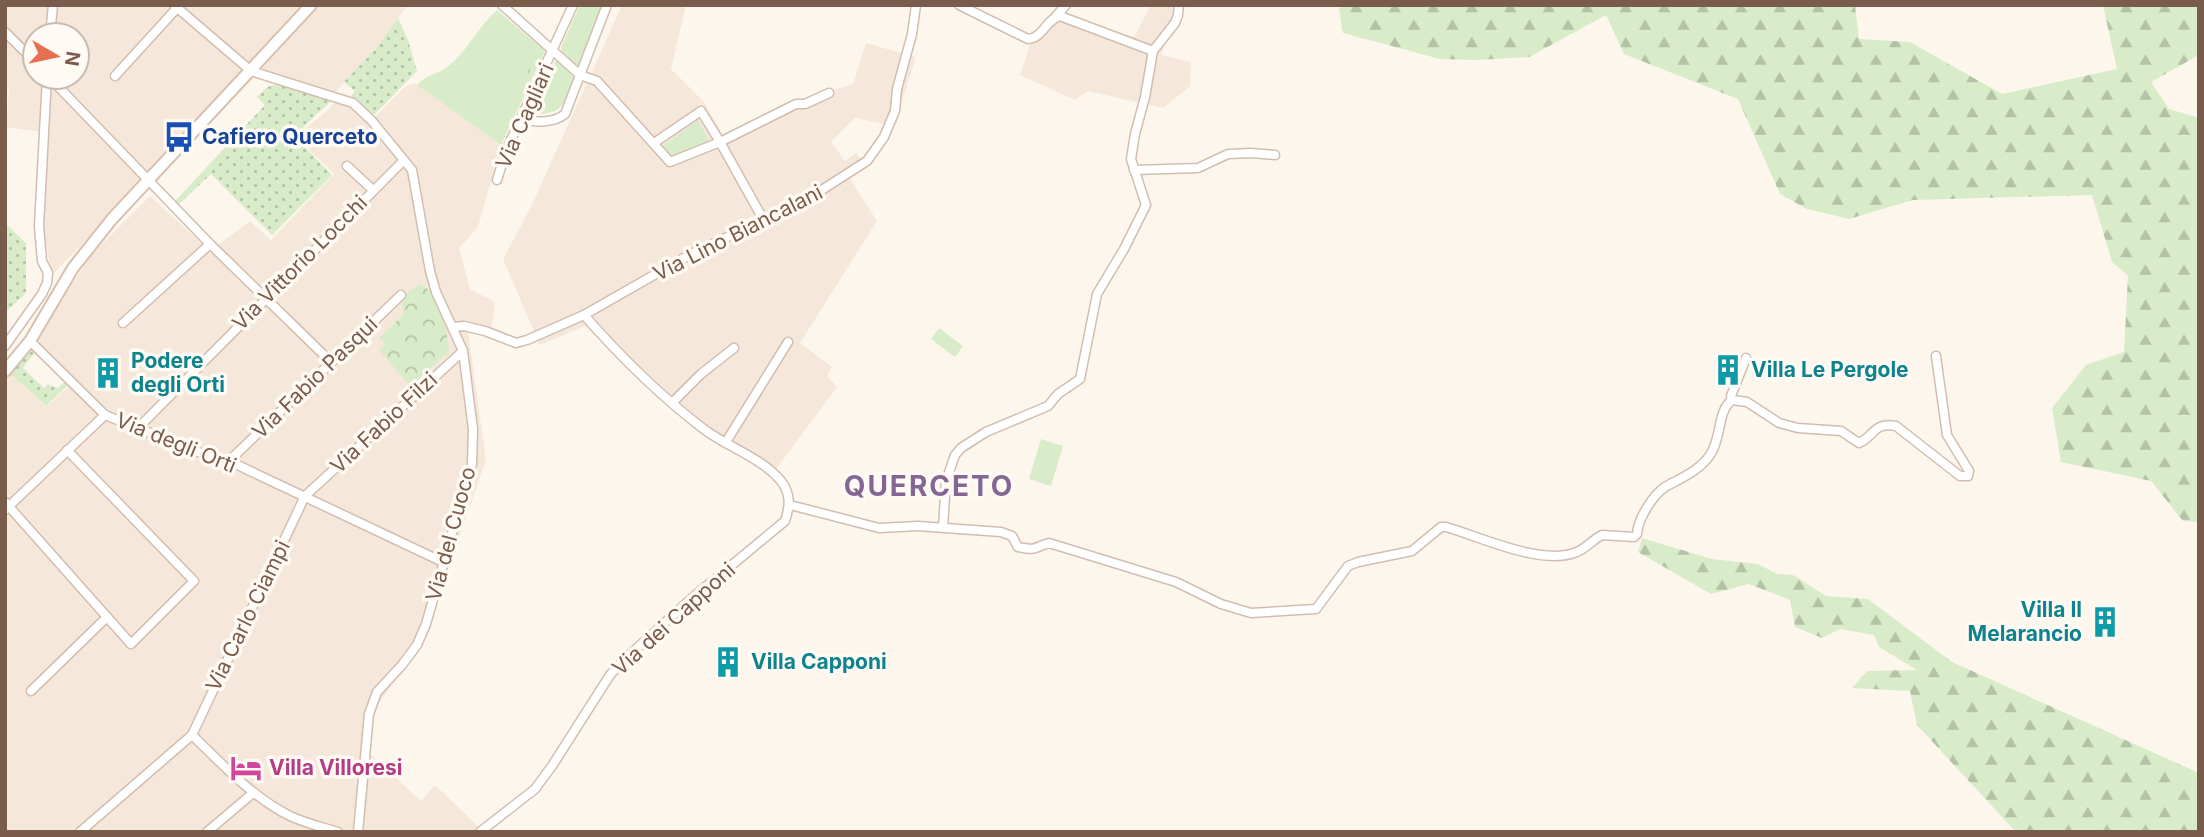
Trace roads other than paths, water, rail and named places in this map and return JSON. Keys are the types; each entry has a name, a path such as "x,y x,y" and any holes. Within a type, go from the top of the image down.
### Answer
{"main road":[{"path":"5,371 30,341 73,268 112,219 311,5"}],"street":[{"path":"502,5 580,75 597,81 670,162 720,142 796,104 805,104 829,93"},
{"name":"Via Cagliari","path":"497,180 506,151 573,5"},
{"path":"522,119 554,120 562,117 607,5"},
{"name":"Via Lino Biancalani","path":"453,327 464,326 485,331 516,343 584,315 689,255 803,202 867,161 895,111 897,89 912,34 916,5"},
{"path":"959,5 1028,39 1038,36 1066,5"},
{"path":"943,527 946,481 955,454 986,432 1048,406 1058,394 1080,379 1097,294 1146,205 1132,159 1135,134 1153,51 1175,23 1179,5"},
{"path":"115,76 176,6 251,71"},
{"path":"1056,16 1153,51"},
{"path":"5,32 21,48"},
{"name":"Via del Cuoco","path":"251,71 353,103 372,121 404,160 414,175 436,292 463,351 473,429 472,464 426,624 402,665 377,692 369,714 358,832"},
{"path":"5,346 47,283 48,274 42,261 39,226 47,91"},
{"path":"61,91 209,244 331,362"},
{"path":"654,143 702,111 763,219"},
{"path":"1134,170 1198,167 1228,154 1275,155"},
{"name":"Via Vittorio Locchi","path":"139,427 404,160"},
{"path":"347,166 373,190"},
{"path":"123,323 209,244"},
{"name":"Via Fabio Pasqui","path":"229,461 401,295"},
{"path":"584,315 604,337 706,431 780,480 788,493 790,505 879,528 943,527 1001,532 1012,536 1018,547 1037,550 1049,543 1175,582 1221,604 1251,613 1316,609 1348,566 1412,551 1441,527 1526,551 1554,555 1572,554 1602,534 1634,537 1638,532 1640,520 1659,492 1696,470 1710,455 1720,430 1724,407 1731,400 1746,358"},
{"name":"Via degli Orti","path":"30,341 105,415 216,459 229,461 445,563"},
{"path":"726,442 788,342"},
{"path":"673,402 701,374 734,348"},
{"name":"Via Fabio Filzi","path":"305,496 463,351"},
{"path":"1731,400 1747,402 1779,424 1841,431 1859,443 1877,427 1896,426 1960,476 1968,476 1969,471 1947,435 1936,356"},
{"path":"67,450 194,581 131,644 7,506 67,450 105,415"},
{"name":"Via Carlo Ciampi","path":"192,735 305,496"},
{"name":"Via dei Capponi","path":"480,832 535,789 565,748 610,675 625,659 692,598 785,521 790,505"},
{"path":"31,691 107,617"},
{"path":"80,832 192,735 253,793 293,817 338,832"},
{"path":"207,832 253,793"}],"place":[{"name":"Cafiero Querceto","path":"179,137"},
{"name":"Villa Le Pergole","path":"1728,370"},
{"name":"Podere degli Orti","path":"108,373"},
{"name":"Villa Il Melarancio","path":"2105,622"},
{"name":"Villa Capponi","path":"728,662"},
{"name":"Villa Villoresi","path":"246,768"}],"district":[{"name":"QUERCETO","path":"929,486"}]}
